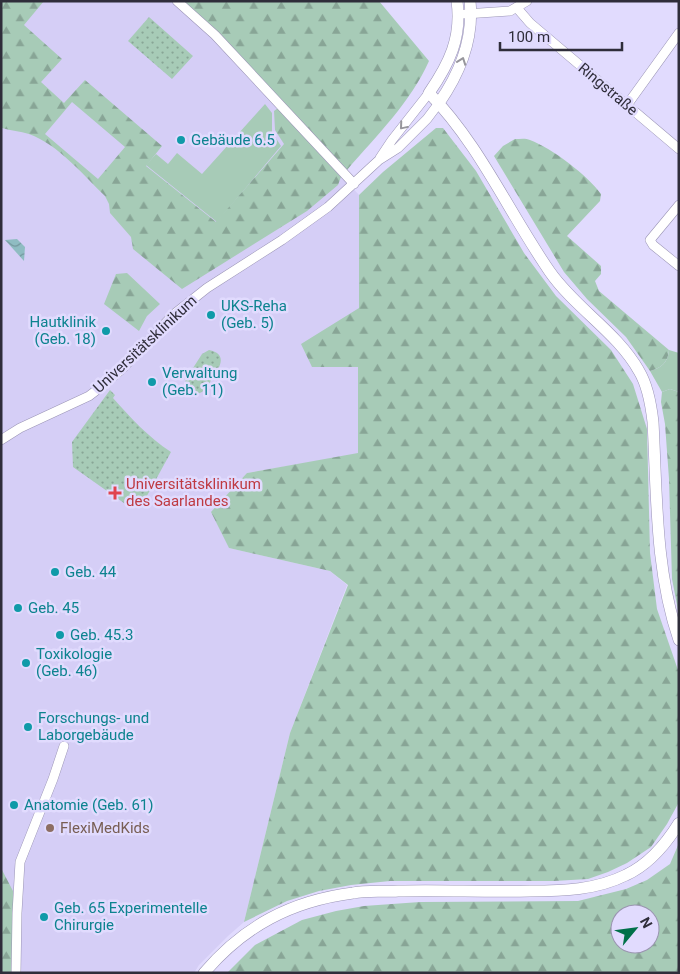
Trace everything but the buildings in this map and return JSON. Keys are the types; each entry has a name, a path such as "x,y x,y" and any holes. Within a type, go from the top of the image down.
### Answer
{"street":[{"path":"177,1 215,35 354,184"},
{"path":"379,160 392,140 429,93 451,57 458,26 457,1"},
{"path":"379,160 398,148 427,120 451,86 462,62 469,37 470,1"},
{"path":"458,14 501,12 517,8 527,1"},
{"name":"Ringstraße","path":"517,8 530,23 679,149"},
{"path":"627,104 679,33"},
{"path":"429,93 482,160 550,272 584,311 621,346 632,360 644,382 651,405 653,422 663,577 670,614 679,640"},
{"name":"Universitätsklinikum","path":"1,440 20,428 89,396 116,375 164,324 207,288 305,225 328,207 379,160"},
{"path":"679,205 650,240 653,245 679,266"},
{"path":"16,973 20,862 54,779 64,746"},
{"path":"204,973 222,952 237,939 263,922 298,906 322,898 355,892 435,890 567,891 591,888 627,875 642,866 658,853 679,823"}],"shaded area":[{"name":"Universitätsklinikum des Saarlandes","path":"1,1 183,1 359,195 359,308 312,367 358,367 358,454 247,473 229,548 330,571 347,585 290,733 244,922 199,965 194,973 1,973"}],"green space":[{"path":"1,1 44,1 24,25 62,59 41,82 64,103 85,80 162,146 146,166 216,222 284,144 275,130 274,111 278,108 341,177 338,185 307,211 182,289 133,249 131,237 110,213 109,204 105,196 70,161 40,139 26,133 2,128","holes":["72,102 125,147 98,179 45,134"]},
{"path":"183,1 379,1 429,61 403,105 347,170"},
{"path":"149,17 193,56 172,79 128,41"},
{"path":"265,104 272,113 272,132 281,146 217,222 146,165 156,154 168,164 177,153 202,174"},
{"path":"436,128 443,128 476,171 524,253 556,296 611,350 633,384 647,429 650,553 657,609 679,673 679,802 651,847 627,863 588,879 554,881 390,881 351,885 319,891 287,901 244,922 290,733 348,585 330,571 229,548 211,512 247,473 358,453 358,367 312,367 301,344 359,308 359,195 383,172"},
{"path":"515,139 528,139 549,149 579,171 601,194 600,201 567,236 601,266 601,274 595,281 599,291 669,350 665,362 661,366 650,371 626,337 587,299 564,272 494,156 503,146"},
{"path":"127,273 160,304 147,316 139,331 104,304 116,274"},
{"path":"209,350 219,354 220,365 204,390 200,393 189,391 185,383 186,379 202,354"},
{"path":"669,350 679,353 679,392 670,389 662,392 650,371 663,364"},
{"path":"670,389 679,392 679,615 672,579 669,479 665,424 661,402 662,392"},
{"path":"110,390 115,395 113,398 133,420 147,434 171,452 143,503 131,508 73,467 72,442"},
{"path":"679,843 679,973 227,973 255,945 302,920 336,911 364,906 420,902 578,901 626,889 647,880 670,864"},
{"path":"1,868 13,891 13,973 1,973"}],"water":[{"path":"17,239 25,247 24,261 5,240"}],"place":[{"name":"Gebäude 6.5","path":"181,140"},
{"name":"UKS-Reha (Geb. 5)","path":"211,315"},
{"name":"Hautklinik (Geb. 18)","path":"106,331"},
{"name":"Verwaltung (Geb. 11)","path":"152,382"},
{"name":"Universitätsklinikum des Saarlandes","path":"115,493"},
{"name":"Geb. 44","path":"55,572"},
{"name":"Geb. 45","path":"18,608"},
{"name":"Geb. 45.3","path":"60,635"},
{"name":"Toxikologie (Geb. 46)","path":"26,663"},
{"name":"Forschungs- und Laborgebäude","path":"28,727"},
{"name":"Anatomie (Geb. 61)","path":"14,805"},
{"name":"FlexiMedKids","path":"50,828"},
{"name":"Geb. 65 Experimentelle Chirurgie","path":"44,917"}]}
